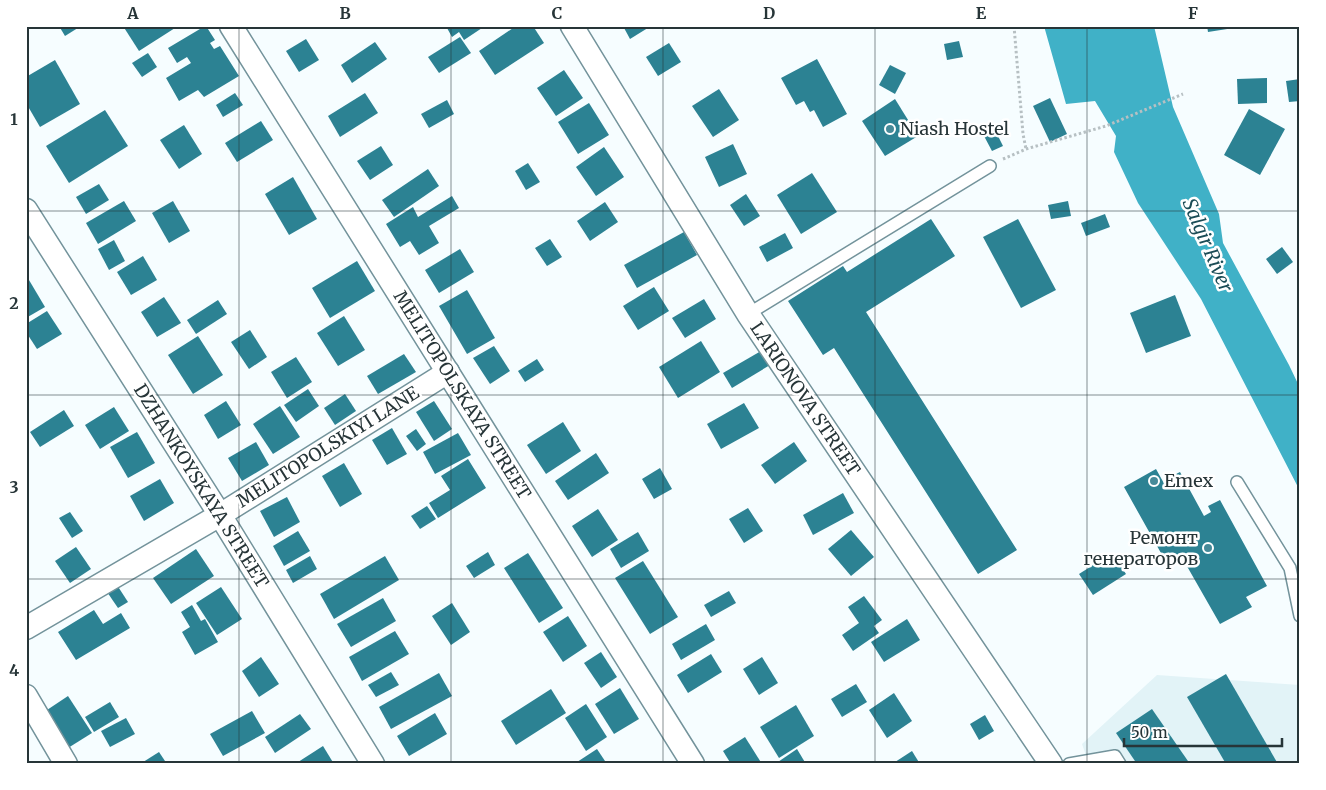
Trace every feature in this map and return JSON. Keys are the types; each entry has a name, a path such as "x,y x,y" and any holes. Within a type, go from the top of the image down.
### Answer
{"street":[{"name":"MELITOPOLSKAYA STREET","path":"231,26 693,764"},
{"name":"LARIONOVA STREET","path":"572,26 748,314 1051,764"},
{"name":"DZHANKOYSKAYA STREET","path":"26,210 220,515 373,764"},
{"name":"MELITOPOLSKIYI LANE","path":"26,628 220,515 448,372"},
{"path":"26,696 66,764"}],"lane":[{"path":"748,314 990,166"},
{"path":"1237,482 1290,568 1300,616"},
{"path":"1069,764 1115,756 1120,764"}],"path":[{"path":"1014,26 1023,134 1026,149"},
{"path":"990,166 1026,149 1106,126 1183,94"}],"shaded area":[{"path":"1157,675 1300,685 1300,764 1089,764 1082,744"}],"water":[{"name":"Salgir River","path":"1044,26 1154,26 1173,107 1219,214 1223,243 1300,388 1300,491 1201,299 1138,203 1114,152 1116,136 1095,101 1066,104"}],"building":[{"path":"59,26 81,26 65,36"},
{"path":"123,26 174,26 175,28 139,51"},
{"path":"205,26 215,40 210,43 214,49 220,46 239,76 204,97 198,90 179,101 166,78 191,63 187,57 177,63 168,48"},
{"path":"450,26 485,26 464,40 459,32 452,37 447,28"},
{"path":"516,26 533,26 544,43 495,75 479,51"},
{"path":"623,26 651,26 630,39"},
{"path":"1207,26 1240,26 1240,27 1208,32"},
{"path":"460,37 471,53 439,73 428,57"},
{"path":"306,39 319,60 299,72 286,51"},
{"path":"959,41 963,57 947,60 944,44"},
{"path":"375,42 387,59 352,83 341,65"},
{"path":"669,43 681,62 658,76 646,57"},
{"path":"148,53 157,67 142,77 132,63"},
{"path":"817,59 847,114 823,127 814,110 810,112 804,101 796,105 781,78"},
{"path":"55,60 80,104 40,127 26,103 26,77"},
{"path":"890,65 906,73 895,94 879,85"},
{"path":"564,70 583,98 556,116 537,88"},
{"path":"1267,78 1267,103 1238,104 1237,79"},
{"path":"1300,79 1300,101 1289,102 1286,81"},
{"path":"719,89 739,120 713,137 692,106"},
{"path":"235,93 243,105 223,117 216,105"},
{"path":"365,93 378,113 340,137 328,116"},
{"path":"1050,98 1067,134 1050,142 1033,106"},
{"path":"895,99 918,136 885,156 862,121"},
{"path":"447,100 454,114 429,128 421,114"},
{"path":"589,103 609,135 578,154 558,122"},
{"path":"1249,109 1285,129 1260,175 1224,155"},
{"path":"105,110 128,146 69,183 46,146"},
{"path":"261,121 273,140 237,162 225,143"},
{"path":"184,125 202,154 179,169 160,140"},
{"path":"995,130 1003,146 992,151 984,136"},
{"path":"733,144 747,174 719,187 705,157"},
{"path":"381,146 393,165 370,180 357,161"},
{"path":"604,147 624,177 596,196 576,167"},
{"path":"528,163 540,182 526,190 515,171"},
{"path":"428,169 439,186 394,217 382,200"},
{"path":"812,173 837,212 801,234 777,195"},
{"path":"293,177 317,219 289,235 265,194"},
{"path":"99,184 109,200 86,214 76,197"},
{"path":"746,194 760,216 744,226 730,205"},
{"path":"452,196 459,208 429,226 439,243 419,255 410,241 400,247 386,224 413,207 418,217"},
{"path":"124,201 136,221 98,244 86,223"},
{"path":"173,201 190,231 169,243 152,213"},
{"path":"1068,201 1071,216 1051,219 1048,205"},
{"path":"605,202 618,222 590,241 577,221"},
{"path":"1105,214 1110,227 1086,236 1081,223"},
{"path":"931,219 955,256 866,312 1017,550 978,574 834,348 823,355 788,301 843,266 847,272"},
{"path":"1018,219 1056,290 1021,308 983,237"},
{"path":"684,232 697,255 637,288 624,265"},
{"path":"785,233 793,248 767,262 759,247"},
{"path":"550,239 562,257 547,266 535,248"},
{"path":"114,240 125,261 109,270 98,249"},
{"path":"1282,247 1293,262 1277,274 1266,259"},
{"path":"460,249 474,272 439,293 425,270"},
{"path":"143,256 157,280 131,295 117,272"},
{"path":"357,261 375,291 330,318 312,288"},
{"path":"29,280 45,307 26,318 26,282"},
{"path":"654,287 669,311 638,330 623,306"},
{"path":"467,290 495,338 467,354 439,306"},
{"path":"1175,295 1191,336 1146,353 1130,313"},
{"path":"164,297 181,323 157,337 141,312"},
{"path":"704,299 716,319 685,338 672,318"},
{"path":"218,300 227,314 196,334 187,320"},
{"path":"47,311 62,334 37,349 26,332 26,324"},
{"path":"344,316 365,350 338,366 317,333"},
{"path":"250,330 267,357 249,369 231,342"},
{"path":"198,336 223,375 193,394 168,355"},
{"path":"701,341 720,372 678,398 659,367"},
{"path":"494,346 510,371 490,384 473,358"},
{"path":"761,351 770,365 732,388 723,373"},
{"path":"404,354 416,372 378,394 367,376"},
{"path":"296,357 312,382 287,398 271,372"},
{"path":"537,359 544,370 525,382 518,371"},
{"path":"308,389 319,406 296,422 284,405"},
{"path":"345,394 356,411 335,425 324,408"},
{"path":"226,401 241,425 218,439 204,415"},
{"path":"434,401 452,429 434,441 416,412"},
{"path":"744,403 759,428 721,449 707,424"},
{"path":"280,406 300,437 273,454 253,424"},
{"path":"114,407 129,431 100,449 85,425"},
{"path":"64,410 74,426 40,447 30,432"},
{"path":"563,422 581,451 546,474 527,445"},
{"path":"392,428 407,454 387,465 372,440"},
{"path":"416,429 426,444 417,451 406,436"},
{"path":"137,432 155,463 128,478 110,447"},
{"path":"458,433 471,455 435,474 423,452"},
{"path":"256,442 269,465 242,481 228,458"},
{"path":"794,442 807,461 775,484 761,465"},
{"path":"596,453 609,473 568,500 555,481"},
{"path":"468,459 486,488 438,518 429,503 450,490 441,476"},
{"path":"344,463 362,494 340,507 322,476"},
{"path":"660,468 672,489 654,499 642,479"},
{"path":"1156,469 1166,487 1175,482 1172,476 1180,472 1204,516 1211,512 1208,506 1220,500 1267,586 1246,597 1252,607 1220,624 1180,554 1166,562 1124,487"},
{"path":"160,479 174,503 144,521 130,496"},
{"path":"843,493 854,513 813,535 803,515"},
{"path":"287,497 300,522 274,537 260,511"},
{"path":"427,506 436,519 420,529 411,516"},
{"path":"748,508 763,531 744,543 729,519"},
{"path":"598,509 618,540 592,557 572,526"},
{"path":"70,512 83,531 72,538 59,518"},
{"path":"851,530 874,557 851,576 828,549"},
{"path":"298,531 310,551 284,566 273,546"},
{"path":"638,532 649,551 621,568 610,549"},
{"path":"76,547 91,569 70,583 55,561"},
{"path":"196,549 214,576 171,604 153,578"},
{"path":"488,552 495,565 474,578 466,566"},
{"path":"528,553 563,608 539,623 504,568"},
{"path":"1112,553 1126,574 1093,595 1079,574"},
{"path":"310,556 317,569 293,583 286,570"},
{"path":"385,556 399,580 334,619 320,594"},
{"path":"643,561 678,617 650,634 615,578"},
{"path":"115,582 128,602 118,608 105,589"},
{"path":"221,587 242,619 217,635 196,603"},
{"path":"729,591 736,603 711,617 704,605"},
{"path":"864,596 882,620 874,626 879,633 853,651 842,635 859,623 848,607"},
{"path":"383,598 396,621 351,647 337,624"},
{"path":"452,603 470,632 451,645 432,616"},
{"path":"192,605 201,621 205,619 218,642 195,655 182,632 190,627 181,612"},
{"path":"94,610 103,624 121,613 130,628 76,660 58,632"},
{"path":"568,616 587,646 563,662 543,632"},
{"path":"907,619 920,640 884,662 871,642"},
{"path":"706,624 715,640 681,660 672,644"},
{"path":"395,631 409,654 362,681 349,657"},
{"path":"601,652 617,677 601,688 584,663"},
{"path":"711,654 722,672 688,693 677,675"},
{"path":"261,657 279,684 259,697 242,671"},
{"path":"762,657 778,683 759,695 743,669"},
{"path":"391,672 399,685 376,697 368,685"},
{"path":"439,673 452,696 391,729 379,707"},
{"path":"1226,674 1278,764 1226,764 1187,697"},
{"path":"856,684 867,702 842,717 831,699"},
{"path":"620,688 639,719 614,734 595,704"},
{"path":"551,689 566,713 516,745 501,721"},
{"path":"894,693 912,721 887,738 869,710"},
{"path":"68,696 92,733 68,748 44,712"},
{"path":"110,702 119,717 94,732 85,717"},
{"path":"586,704 607,737 586,751 565,718"},
{"path":"796,705 814,736 779,758 760,727"},
{"path":"1152,709 1190,764 1137,764 1116,733"},
{"path":"252,711 265,733 223,756 210,734"},
{"path":"435,713 447,734 409,756 397,736"},
{"path":"300,714 311,729 275,753 265,737"},
{"path":"985,715 994,731 979,740 970,724"},
{"path":"126,718 135,734 110,747 101,731"},
{"path":"745,737 762,764 731,764 723,751"},
{"path":"323,746 334,764 295,764"},
{"path":"597,749 607,764 574,764"},
{"path":"797,749 806,764 775,764"},
{"path":"912,751 920,764 892,764"},
{"path":"159,752 167,764 140,764"}],"place":[{"name":"Niash Hostel","path":"890,129"},
{"name":"Emex","path":"1154,481"},
{"name":"Ремонт генераторов","path":"1208,548"}]}
